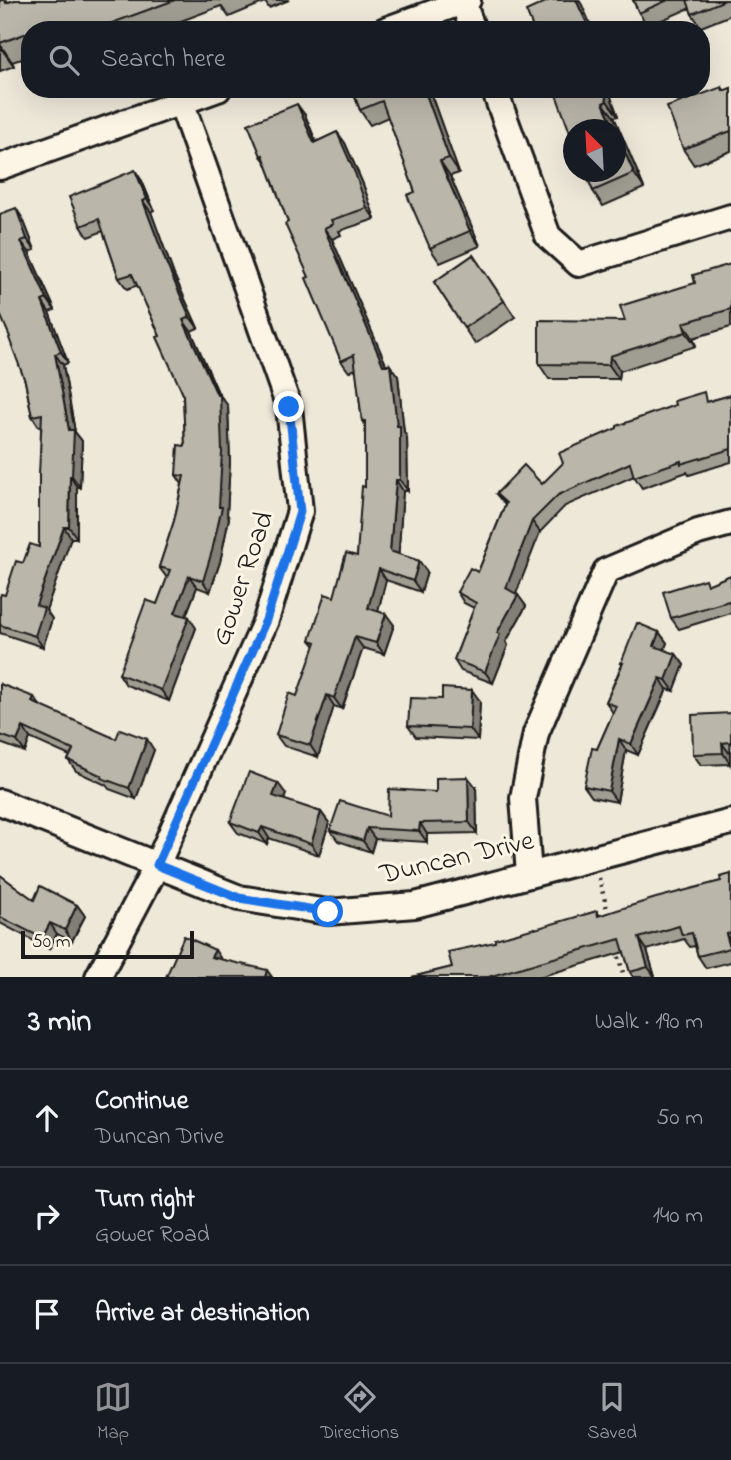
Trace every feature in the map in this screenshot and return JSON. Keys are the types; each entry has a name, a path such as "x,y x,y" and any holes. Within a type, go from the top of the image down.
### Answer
{"street":[{"path":"410,21 465,1 471,21"},
{"path":"0,167 192,98"},
{"path":"497,98 548,236 579,264 731,217"},
{"name":"Gower Road","path":"98,977 157,865 266,620 300,512 289,407 181,102"},
{"path":"529,874 523,798 536,733 606,572 698,532 731,523"},
{"name":"Duncan Drive","path":"0,802 239,898 328,912 415,905 731,822"}],"path":[{"path":"594,857 611,924"},
{"path":"614,937 624,977"}],"building":[{"path":"0,0 5,0 6,3 15,0 175,0 118,21 21,21 21,35 0,43"},
{"path":"550,0 576,0 586,21 530,21 526,11"},
{"path":"633,0 668,0 639,13"},
{"path":"687,0 725,0 692,14"},
{"path":"722,87 723,91 731,88 731,131 683,149 667,107 692,98 710,98 710,91"},
{"path":"355,98 427,98 449,158 440,161 470,231 430,248 407,195 415,192 382,101 360,110"},
{"path":"557,98 606,98 607,101 603,103 610,119 565,119"},
{"path":"297,104 314,143 337,132 367,208 331,220 333,224 324,228 383,365 390,365 397,426 400,426 400,480 396,480 390,551 419,561 413,581 379,569 368,608 386,614 376,643 355,637 334,698 327,695 310,745 276,735 289,693 297,696 316,642 310,640 325,594 334,597 346,553 357,556 362,486 365,487 365,421 362,421 354,355 341,361 306,278 309,277 285,224 288,222 263,155 261,156 248,124"},
{"path":"626,155 634,173 626,177"},
{"path":"135,170 147,199 143,201 190,317 183,320 217,395 220,395 222,452 219,507 222,507 203,581 189,576 175,613 189,617 161,690 119,674 146,600 157,604 170,570 159,567 174,521 184,476 176,475 178,445 185,446 183,394 132,274 119,278 99,219 81,226 69,197"},
{"path":"589,182 614,182 593,191"},
{"path":"16,208 27,239 21,241 47,299 42,301 61,352 55,354 69,430 74,430 69,527 64,527 36,605 44,608 35,636 0,625 0,597 1,594 5,595 16,561 23,563 30,544 39,547 42,414 32,416 25,381 0,314 0,214"},
{"path":"473,255 504,301 464,328 434,282"},
{"path":"731,264 731,309 683,323 686,332 610,356 609,365 539,364 539,320 625,321 620,306 695,283 693,275"},
{"path":"704,392 706,402 731,395 731,449 681,464 681,461 634,477 630,463 558,495 532,521 506,588 518,595 497,633 500,634 485,672 454,660 476,603 457,592 470,568 478,572 506,503 496,494 524,465 542,484 563,463 559,453 617,426 675,405 674,401"},
{"path":"731,575 731,606 729,601 671,618 663,592 705,579 707,585"},
{"path":"637,623 659,632 654,646 676,654 666,680 660,678 631,744 619,739 609,791 584,786 592,748 597,749 616,706 606,702"},
{"path":"0,684 34,697 32,702 116,739 120,729 147,739 129,788 101,778 102,776 68,760 73,750 23,727 17,741 0,735"},
{"path":"442,688 472,690 470,729 408,726 410,698 442,699"},
{"path":"731,713 731,742 722,743 723,753 693,754 692,715"},
{"path":"249,772 278,783 273,796 321,812 311,844 262,827 259,833 230,822"},
{"path":"468,777 469,822 420,823 419,831 367,828 363,841 330,830 340,801 388,816 389,789 436,792 436,778"},
{"path":"731,874 731,933 726,934 730,948 698,956 692,933 682,935 679,926 639,938 648,967 630,972 620,939 488,977 412,977 452,967 448,952 495,942 495,939 597,911 598,916 721,881 720,877"},
{"path":"0,875 34,900 40,886 77,905 65,930 50,923 42,938 0,917"},
{"path":"184,936 215,950 211,957 267,970 265,977 166,977"}],"route":[{"path":"289,407 300,512 266,620 157,865 239,898 328,912"}]}
